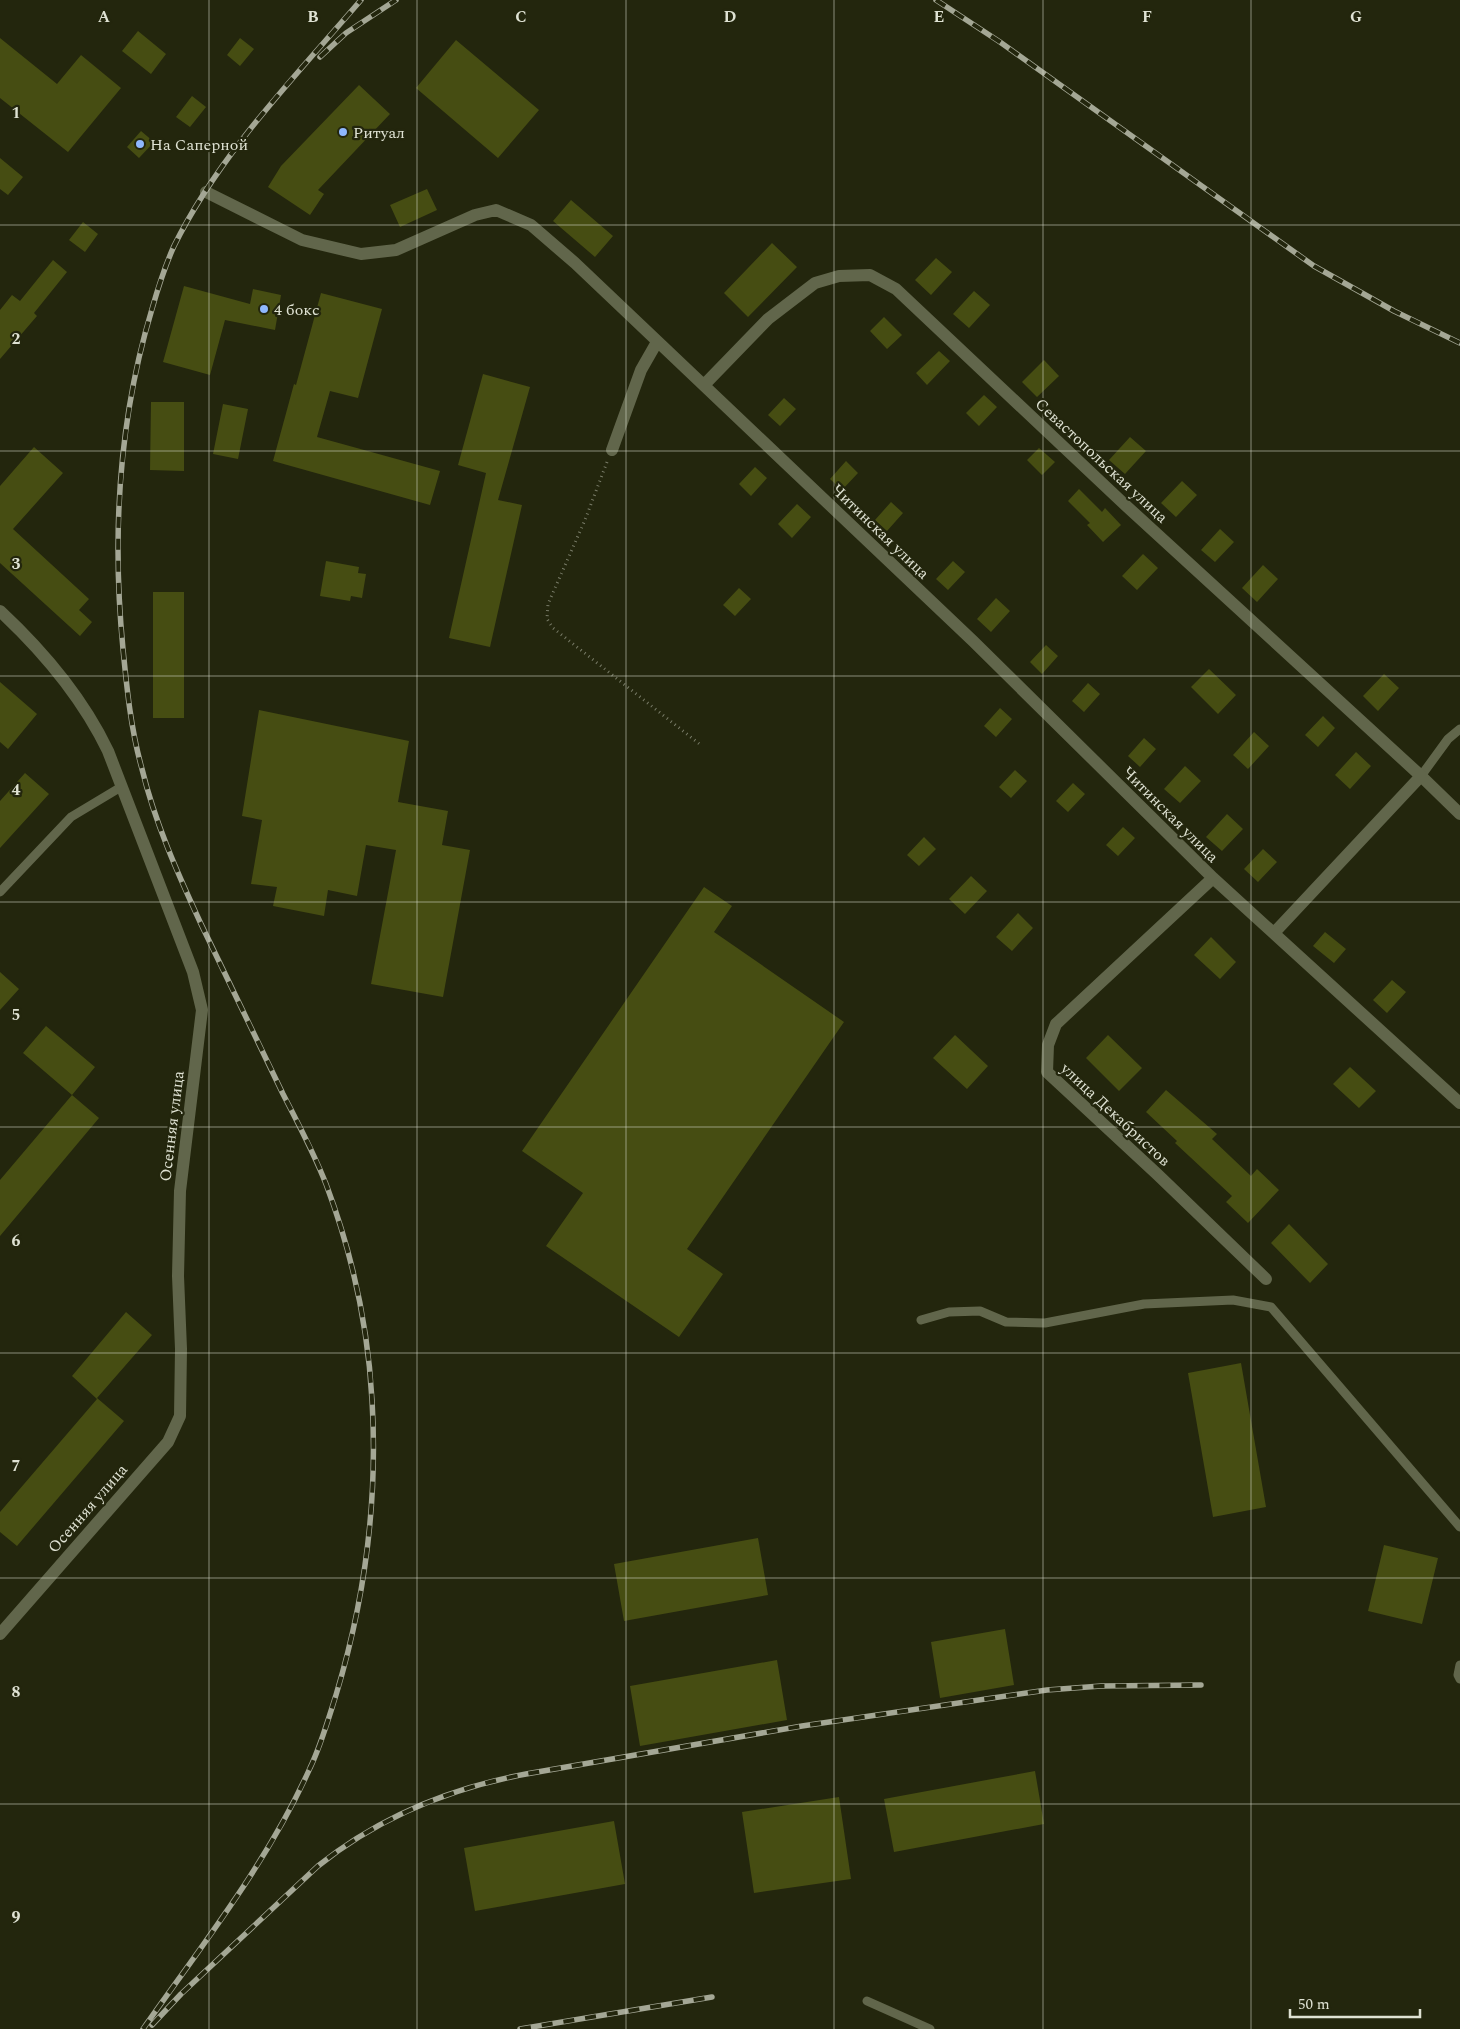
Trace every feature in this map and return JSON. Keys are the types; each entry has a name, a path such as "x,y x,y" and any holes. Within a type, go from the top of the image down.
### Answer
{"street":[{"name":"Читинская улица","path":"206,192 302,240 361,254 396,250 475,215 496,210 531,225 575,263 657,342 704,384 972,641 1213,878 1460,1103"},
{"name":"Севастопольская улица","path":"704,384 768,319 815,284 839,276 870,275 896,289 1122,502 1460,814"},
{"path":"612,450 641,370 657,342"},
{"name":"Осенняя улица","path":"0,611 37,647 59,674 93,722 108,751 193,972 202,1010 180,1191 178,1276 181,1349 180,1416 168,1442 0,1634"},
{"path":"1274,933 1421,776"},
{"name":"улица Декабристов","path":"1213,878 1056,1024 1048,1046 1047,1072 1157,1174 1266,1280"}],"lane":[{"path":"1421,776 1448,739 1460,729"},
{"path":"0,892 71,817 121,787"},
{"path":"921,1320 949,1312 980,1311 1006,1322 1045,1324 1144,1304 1233,1300 1271,1306 1460,1527"},
{"path":"1460,1665 1458,1675 1460,1679"},
{"path":"867,2001 930,2029"}],"path":[{"path":"612,450 586,520 548,604 547,619 553,628 702,746"}],"building":[{"path":"138,31 166,54 151,74 122,51"},
{"path":"0,38 57,84 81,55 121,88 68,152 0,98"},
{"path":"240,38 254,49 240,66 227,55"},
{"path":"456,40 539,110 498,158 416,88"},
{"name":"Ритуал","path":"359,85 390,114 318,190 324,194 310,215 268,187 281,166"},
{"path":"192,96 206,107 190,127 176,117"},
{"name":"На Саперной","path":"141,131 154,142 139,158 127,147"},
{"path":"0,158 23,177 8,195 0,189"},
{"path":"427,189 437,210 400,227 390,205"},
{"path":"571,200 613,236 595,257 553,221"},
{"path":"83,222 98,234 85,252 69,240"},
{"path":"772,243 797,267 748,317 724,293"},
{"path":"936,258 952,272 931,295 915,280"},
{"path":"53,260 67,272 34,313 37,316 0,359 0,310 12,295 20,301"},
{"path":"184,286 250,304 253,289 281,295 275,330 225,320 210,375 163,362"},
{"path":"974,291 990,305 969,328 953,314"},
{"path":"321,293 382,309 358,398 330,391 317,437 440,471 430,505 273,461"},
{"path":"884,317 902,335 887,349 870,331"},
{"path":"939,351 950,361 927,385 916,373"},
{"path":"1044,360 1059,376 1037,397 1022,382"},
{"path":"483,374 530,387 498,500 522,505 490,647 449,638 486,473 458,465"},
{"path":"984,395 997,407 979,426 966,413"},
{"path":"784,398 796,409 780,426 768,415"},
{"path":"151,402 184,402 184,471 150,470"},
{"path":"223,404 248,409 238,459 213,454"},
{"path":"1130,437 1146,451 1125,474 1109,460"},
{"path":"34,447 63,473 13,529 89,599 79,610 92,622 80,636 0,563 0,486"},
{"path":"1039,448 1055,462 1042,475 1027,460"},
{"path":"846,461 858,473 842,490 830,479"},
{"path":"755,467 767,478 751,496 739,484"},
{"path":"1182,481 1197,495 1176,517 1161,503"},
{"path":"1079,489 1102,512 1105,508 1121,525 1103,542 1087,525 1090,523 1068,501"},
{"path":"891,502 903,513 887,531 875,520"},
{"path":"797,504 811,517 792,538 778,524"},
{"path":"1220,529 1234,542 1215,562 1201,550"},
{"path":"1143,554 1158,568 1137,590 1122,576"},
{"path":"326,561 359,567 358,573 366,574 362,598 351,596 350,601 320,596"},
{"path":"953,561 965,572 948,590 936,579"},
{"path":"1263,565 1278,579 1257,602 1242,588"},
{"path":"739,588 751,599 735,616 723,605"},
{"path":"153,592 184,592 184,718 153,718"},
{"path":"996,598 1010,611 991,632 977,619"},
{"path":"1046,645 1058,656 1042,674 1030,662"},
{"path":"1209,669 1236,695 1218,714 1191,687"},
{"path":"1384,674 1399,688 1378,711 1363,696"},
{"path":"0,682 37,714 8,749 0,742"},
{"path":"1088,683 1100,694 1084,712 1072,701"},
{"path":"1000,708 1012,719 996,737 984,726"},
{"path":"259,710 409,741 398,802 448,811 442,845 470,850 443,997 371,984 396,850 366,845 357,896 328,890 324,916 273,906 277,887 251,884 262,820 242,816"},
{"path":"1323,716 1335,728 1318,747 1305,735"},
{"path":"1254,732 1269,746 1248,769 1233,755"},
{"path":"1144,738 1156,749 1140,767 1128,756"},
{"path":"1356,752 1371,766 1350,789 1335,775"},
{"path":"1185,766 1201,781 1180,803 1164,789"},
{"path":"1015,770 1027,781 1011,798 999,787"},
{"path":"25,773 49,794 0,848 0,801"},
{"path":"1073,783 1085,794 1068,812 1056,801"},
{"path":"1227,814 1243,829 1222,851 1206,837"},
{"path":"1123,827 1135,838 1118,856 1106,845"},
{"path":"924,837 936,849 919,866 907,855"},
{"path":"1263,849 1277,862 1258,882 1244,869"},
{"path":"971,876 987,891 965,914 949,899"},
{"path":"704,887 732,906 714,932 844,1022 687,1249 723,1274 679,1337 546,1246 583,1193 522,1151"},
{"path":"1018,913 1033,928 1012,951 996,937"},
{"path":"1325,932 1346,949 1334,963 1313,946"},
{"path":"1211,937 1236,962 1220,979 1194,955"},
{"path":"0,972 19,989 0,1010"},
{"path":"1392,980 1406,992 1387,1013 1373,1000"},
{"path":"46,1026 95,1067 72,1095 23,1053"},
{"path":"955,1035 988,1066 967,1089 933,1058"},
{"path":"1108,1035 1142,1068 1119,1091 1086,1058"},
{"path":"1350,1067 1376,1091 1359,1108 1333,1084"},
{"path":"1166,1090 1217,1134 1212,1139 1251,1176 1257,1169 1279,1190 1248,1223 1226,1202 1232,1196 1175,1143 1177,1141 1146,1112"},
{"path":"72,1095 99,1118 0,1236 0,1180"},
{"path":"1289,1224 1328,1264 1310,1283 1271,1243"},
{"path":"126,1312 152,1335 97,1398 124,1421 17,1546 0,1532 0,1512 97,1399 72,1376"},
{"path":"1241,1363 1266,1507 1213,1517 1188,1373"},
{"path":"758,1538 768,1595 624,1621 614,1564"},
{"path":"1384,1545 1438,1558 1422,1624 1368,1611"},
{"path":"1005,1629 1014,1685 940,1698 931,1642"},
{"path":"777,1660 787,1720 640,1746 630,1686"},
{"path":"1035,1771 1044,1824 894,1852 884,1799"},
{"path":"839,1797 851,1879 754,1893 742,1812"},
{"path":"614,1821 625,1884 475,1911 464,1848"}],"railway":[{"path":"143,2029 254,1870 293,1803 318,1750 346,1659 362,1586 371,1512 373,1437 370,1372 363,1317 344,1236 326,1184 311,1150 192,905 160,829 138,754 132,725 123,649 118,564 121,478 125,435 141,350 159,285 174,246 192,212 213,179 260,117 361,0"},
{"path":"320,57 346,33 396,0"},
{"path":"936,0 1000,42 1314,266 1394,311 1460,343"},
{"path":"152,2025 181,1994 318,1866 365,1833 390,1819 416,1807 470,1788 526,1774 802,1726 1047,1690 1101,1686 1201,1685"},
{"path":"520,2029 712,1997"}],"place":[{"name":"Ритуал","path":"343,132"},
{"name":"На Саперной","path":"140,144"},
{"name":"4 бокс","path":"264,309"}]}
